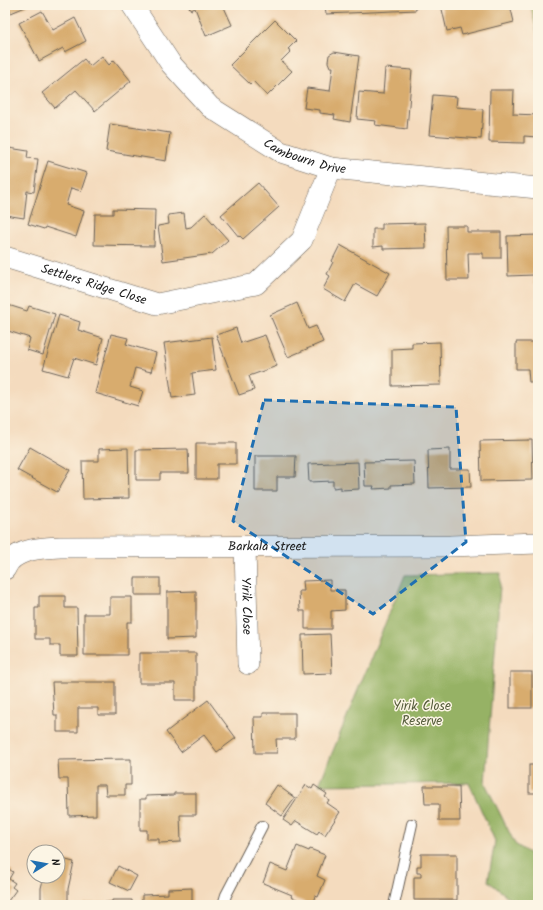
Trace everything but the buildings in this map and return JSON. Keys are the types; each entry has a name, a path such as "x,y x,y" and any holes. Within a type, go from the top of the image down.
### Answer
{"street":[{"name":"Cambourn Drive","path":"132,5 171,64 210,107 281,152 331,168 538,188"},
{"name":"Settlers Ridge Close","path":"5,257 157,304 256,284 302,240 331,168"},
{"name":"Barkala Street","path":"5,569 10,561 19,554 30,550 52,547 450,546 538,543"},
{"name":"Yirik Close","path":"245,547 248,664"}],"lane":[{"path":"394,905 412,824"},
{"path":"224,905 226,895 262,826"}],"highlighted area":[{"path":"264,400 456,407 466,542 373,614 233,521"}],"green space":[{"path":"530,5 538,5 538,37 531,6"},
{"name":"Yirik Close Reserve","path":"501,573 485,783 515,844 538,859 538,905 518,905 488,881 495,841 469,783 319,785 405,575"}]}
